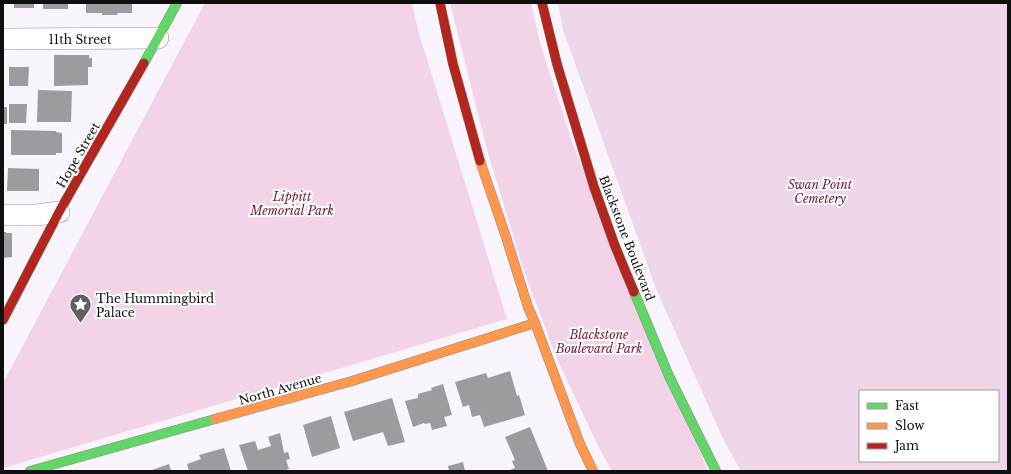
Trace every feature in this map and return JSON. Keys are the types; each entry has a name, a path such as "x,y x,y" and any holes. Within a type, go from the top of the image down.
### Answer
{"main road":[{"name":"Hope Street","path":"3,320 59,212 158,38 176,3"},
{"path":"440,3 453,64 479,159 528,308 580,444 593,471"},
{"name":"Blackstone Boulevard","path":"542,3 557,64 587,164 615,246 669,376 716,471"},
{"name":"North Avenue","path":"30,471 352,381 535,323"}],"street":[{"name":"11th Street","path":"3,39 158,38"},
{"path":"3,215 37,215 59,212"}],"green space":[{"name":"Lippitt Memorial Park","path":"205,3 412,3 418,30 507,319 3,468 3,383"},
{"name":"Blackstone Boulevard Park","path":"450,3 531,3 540,43 572,142 708,471 612,471 599,448 557,359 524,271 487,150"},
{"name":"Swan Point Cemetery","path":"558,3 1008,3 1008,471 741,471 724,441 657,291 563,30"}],"building":[{"path":"14,3 34,3 34,8 14,8"},
{"path":"43,3 68,3 68,9 43,9"},
{"path":"86,3 132,3 132,13 102,15 102,13 86,13"},
{"path":"54,55 89,55 89,58 92,58 92,67 88,67 88,85 54,86"},
{"path":"9,67 29,67 28,86 9,86"},
{"path":"38,90 72,91 71,122 37,122"},
{"path":"9,104 27,104 26,123 9,123"},
{"path":"3,107 7,107 7,124 3,124"},
{"path":"11,130 56,131 62,133 62,153 56,153 56,155 11,155"},
{"path":"8,168 39,169 39,191 7,191"},
{"path":"3,232 12,233 12,257 3,258"},
{"path":"510,371 517,396 519,395 525,415 484,427 480,415 472,417 469,405 463,407 455,382 486,373 488,378"},
{"path":"443,384 452,415 444,417 447,426 432,430 430,423 424,423 413,427 405,401 418,398 418,394 432,390 431,388"},
{"path":"392,398 405,442 388,446 383,432 353,441 344,412"},
{"path":"331,416 340,448 312,457 303,425"},
{"path":"530,427 548,471 508,471 515,468 512,461 515,460 505,437"},
{"path":"280,433 284,453 288,452 290,459 286,460 289,469 282,471 248,471 239,445 255,441 258,450 271,446 268,437"},
{"path":"224,448 231,471 189,471 187,464 201,459 199,455"},
{"path":"463,462 465,471 449,471 448,466"},
{"path":"169,464 171,471 149,471"}],"traffic: fast":[{"path":"144,63 177,3"},
{"path":"634,292 669,376 716,471"},
{"path":"30,471 215,419"}],"traffic: slow":[{"path":"480,161 528,307 580,444 593,471"},
{"path":"215,419 352,381 535,323"}],"traffic: jam":[{"path":"440,3 453,64 480,161"},
{"path":"542,3 557,64 594,187 615,246 634,292"},
{"path":"3,320 59,212 144,63"}],"place":[{"name":"The Hummingbird Palace","path":"80,324"}]}
